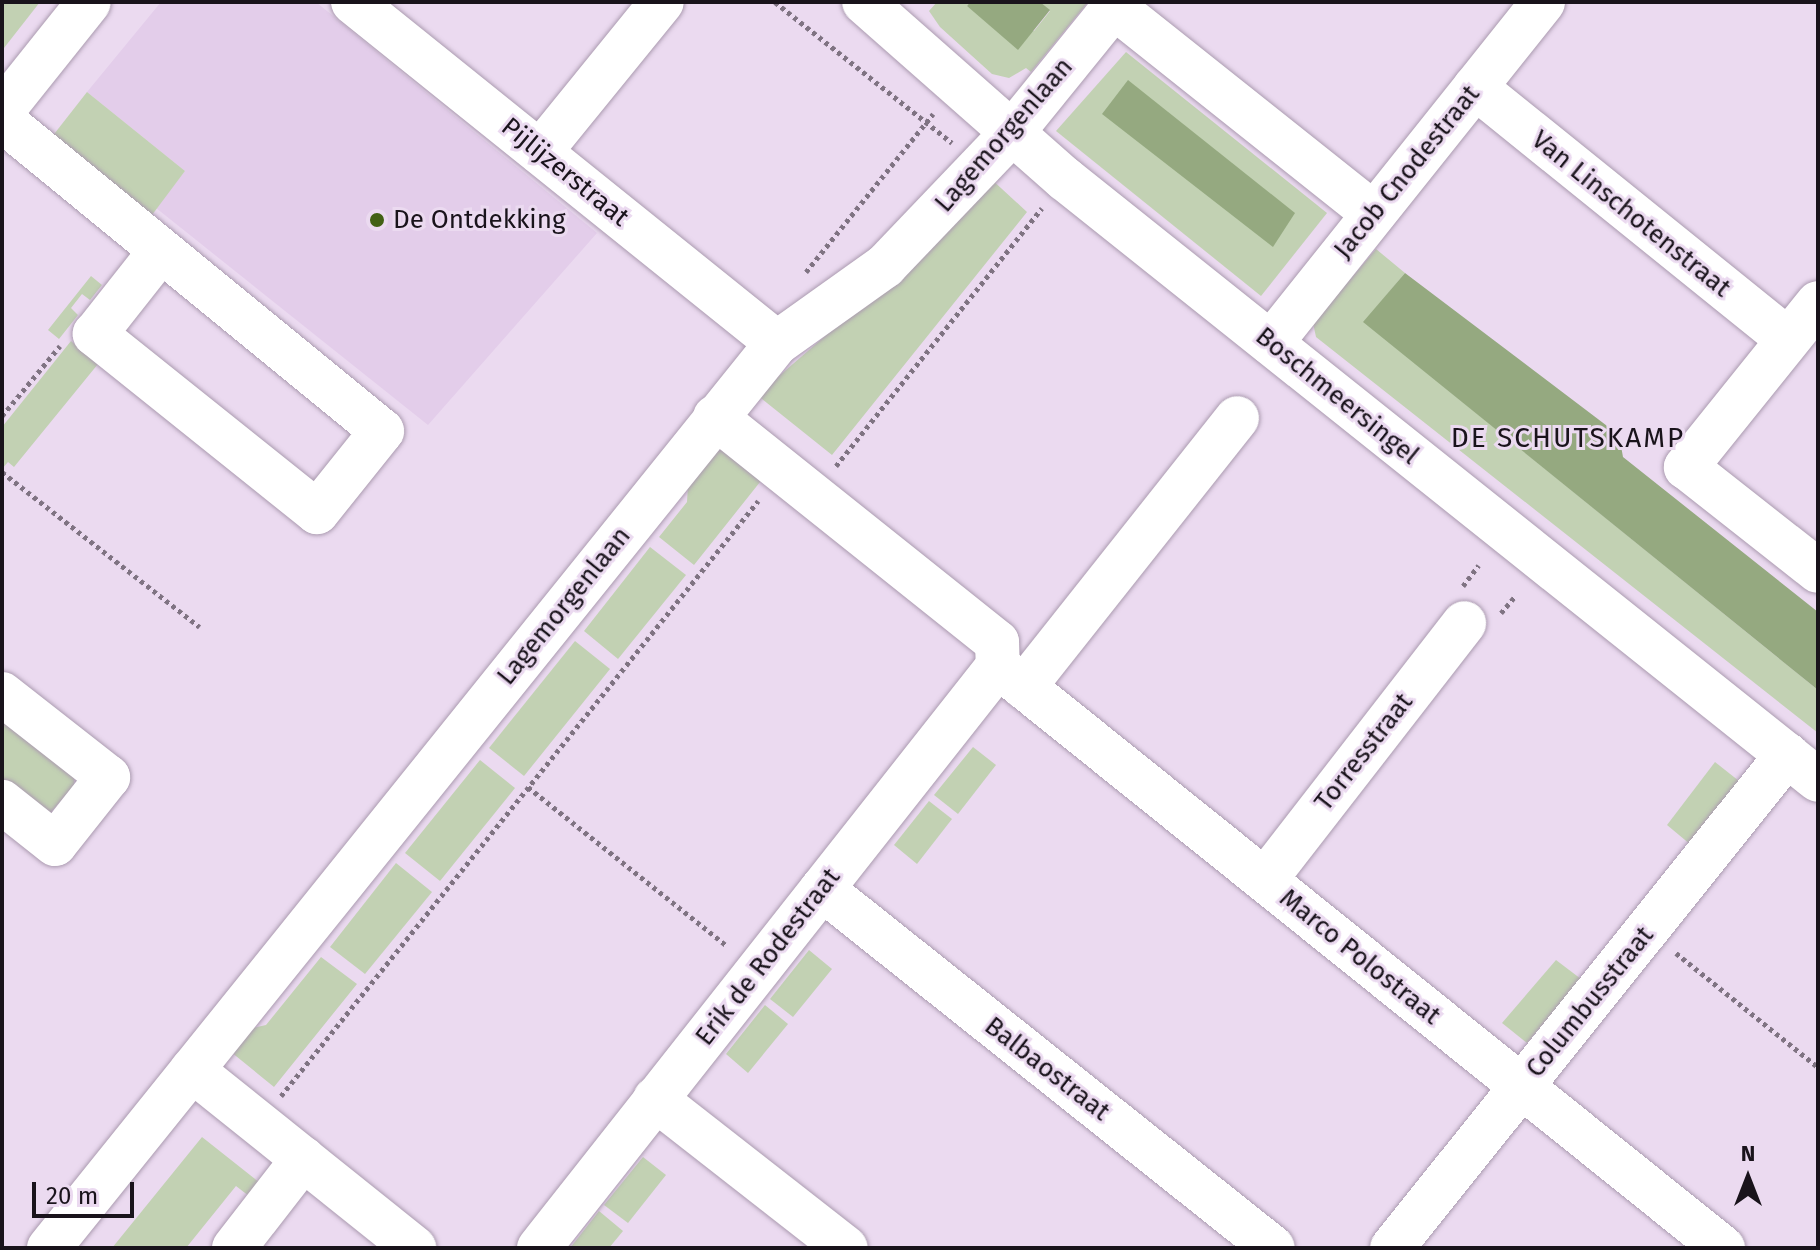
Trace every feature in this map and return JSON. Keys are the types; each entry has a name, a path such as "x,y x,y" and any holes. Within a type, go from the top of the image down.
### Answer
{"street":[{"path":"2,111 89,2"},
{"name":"Pijlijzerstraat","path":"353,2 777,343"},
{"path":"540,152 662,2"},
{"name":"Boschmeersingel","path":"864,2 1065,179 1803,768"},
{"name":"Jacob Cnodestraat","path":"1271,343 1543,2"},
{"path":"1116,4 1374,214"},
{"name":"Lagemorgenlaan","path":"49,1248 777,343 885,266 1011,134 1116,4"},
{"name":"Van Linschotenstraat","path":"1475,87 1788,340"},
{"path":"2,120 159,253 382,431 317,512 95,334 159,253"},
{"path":"1818,303 1686,467 1818,571"},
{"path":"715,417 997,642 1011,676"},
{"name":"Erik de Rodestraat","path":"539,1248 822,889 1237,418"},
{"name":"Torresstraat","path":"1265,880 1464,623"},
{"name":"Marco Polostraat","path":"1011,676 1723,1248"},
{"path":"2,694 108,777 55,844 2,802"},
{"name":"Columbusstraat","path":"1392,1248 1647,930 1803,768"},
{"name":"Balbaostraat","path":"822,889 1273,1248"},
{"path":"192,1070 414,1248"},
{"path":"655,1099 846,1248"},
{"path":"234,1248 303,1159"}],"path":[{"path":"775,2 981,165"},
{"path":"802,277 926,124 955,83"},
{"path":"259,1124 528,787 1065,179"},
{"path":"2,416 70,334 95,334"},
{"path":"2,472 200,627"},
{"path":"528,787 757,971"},
{"path":"1647,930 1818,1067"}],"shaded area":[{"path":"2,2 40,2 4,48 2,46"},
{"name":"De Ontdekking","path":"161,2 316,2 597,233 428,425 156,208 185,171 87,92"},
{"path":"937,2 970,2 967,6 1034,31 1050,11 1040,2 1088,2 1031,72 1026,68 1009,78 992,74 940,27 929,11"},
{"path":"970,2 1040,2 1050,10 1018,50 967,6"},
{"path":"1126,52 1327,213 1261,296 1056,131"},
{"path":"1128,80 1295,213 1273,247 1102,114"},
{"path":"87,92 185,171 152,215 51,138"},
{"path":"989,177 1027,212 832,455 757,395 899,272"},
{"path":"1376,249 1405,273 1364,322 1818,690 1818,733 1316,337 1313,323"},
{"path":"1405,273 1619,435 1623,457 1818,612 1818,690 1363,322"},
{"path":"91,276 102,285 90,300 82,294 71,308 78,315 59,339 48,330"},
{"path":"71,341 98,364 14,467 8,462 2,469 2,427"},
{"path":"719,441 764,477 694,565 659,537 687,502 688,485"},
{"path":"650,547 686,575 618,659 584,631"},
{"path":"575,641 610,669 524,776 489,748"},
{"path":"2,711 75,771 74,786 50,813 2,783"},
{"path":"973,747 996,765 958,814 934,795"},
{"path":"480,760 515,788 440,881 405,853"},
{"path":"1715,762 1739,781 1691,845 1667,825"},
{"path":"929,801 952,819 917,864 894,845"},
{"path":"396,863 432,892 365,974 330,947"},
{"path":"809,950 832,969 793,1017 770,999"},
{"path":"321,957 357,984 274,1087 231,1052 253,1028 266,1025"},
{"path":"1556,960 1581,979 1527,1043 1502,1023"},
{"path":"765,1005 788,1024 748,1073 726,1054"},
{"path":"202,1137 269,1190 258,1203 236,1186 186,1248 112,1248"},
{"path":"643,1157 666,1175 628,1223 604,1205"},
{"path":"599,1211 623,1231 609,1248 570,1248"}],"place":[{"name":"De Ontdekking","path":"377,220"}],"district":[{"name":"DE SCHUTSKAMP","path":"1568,438"}]}
